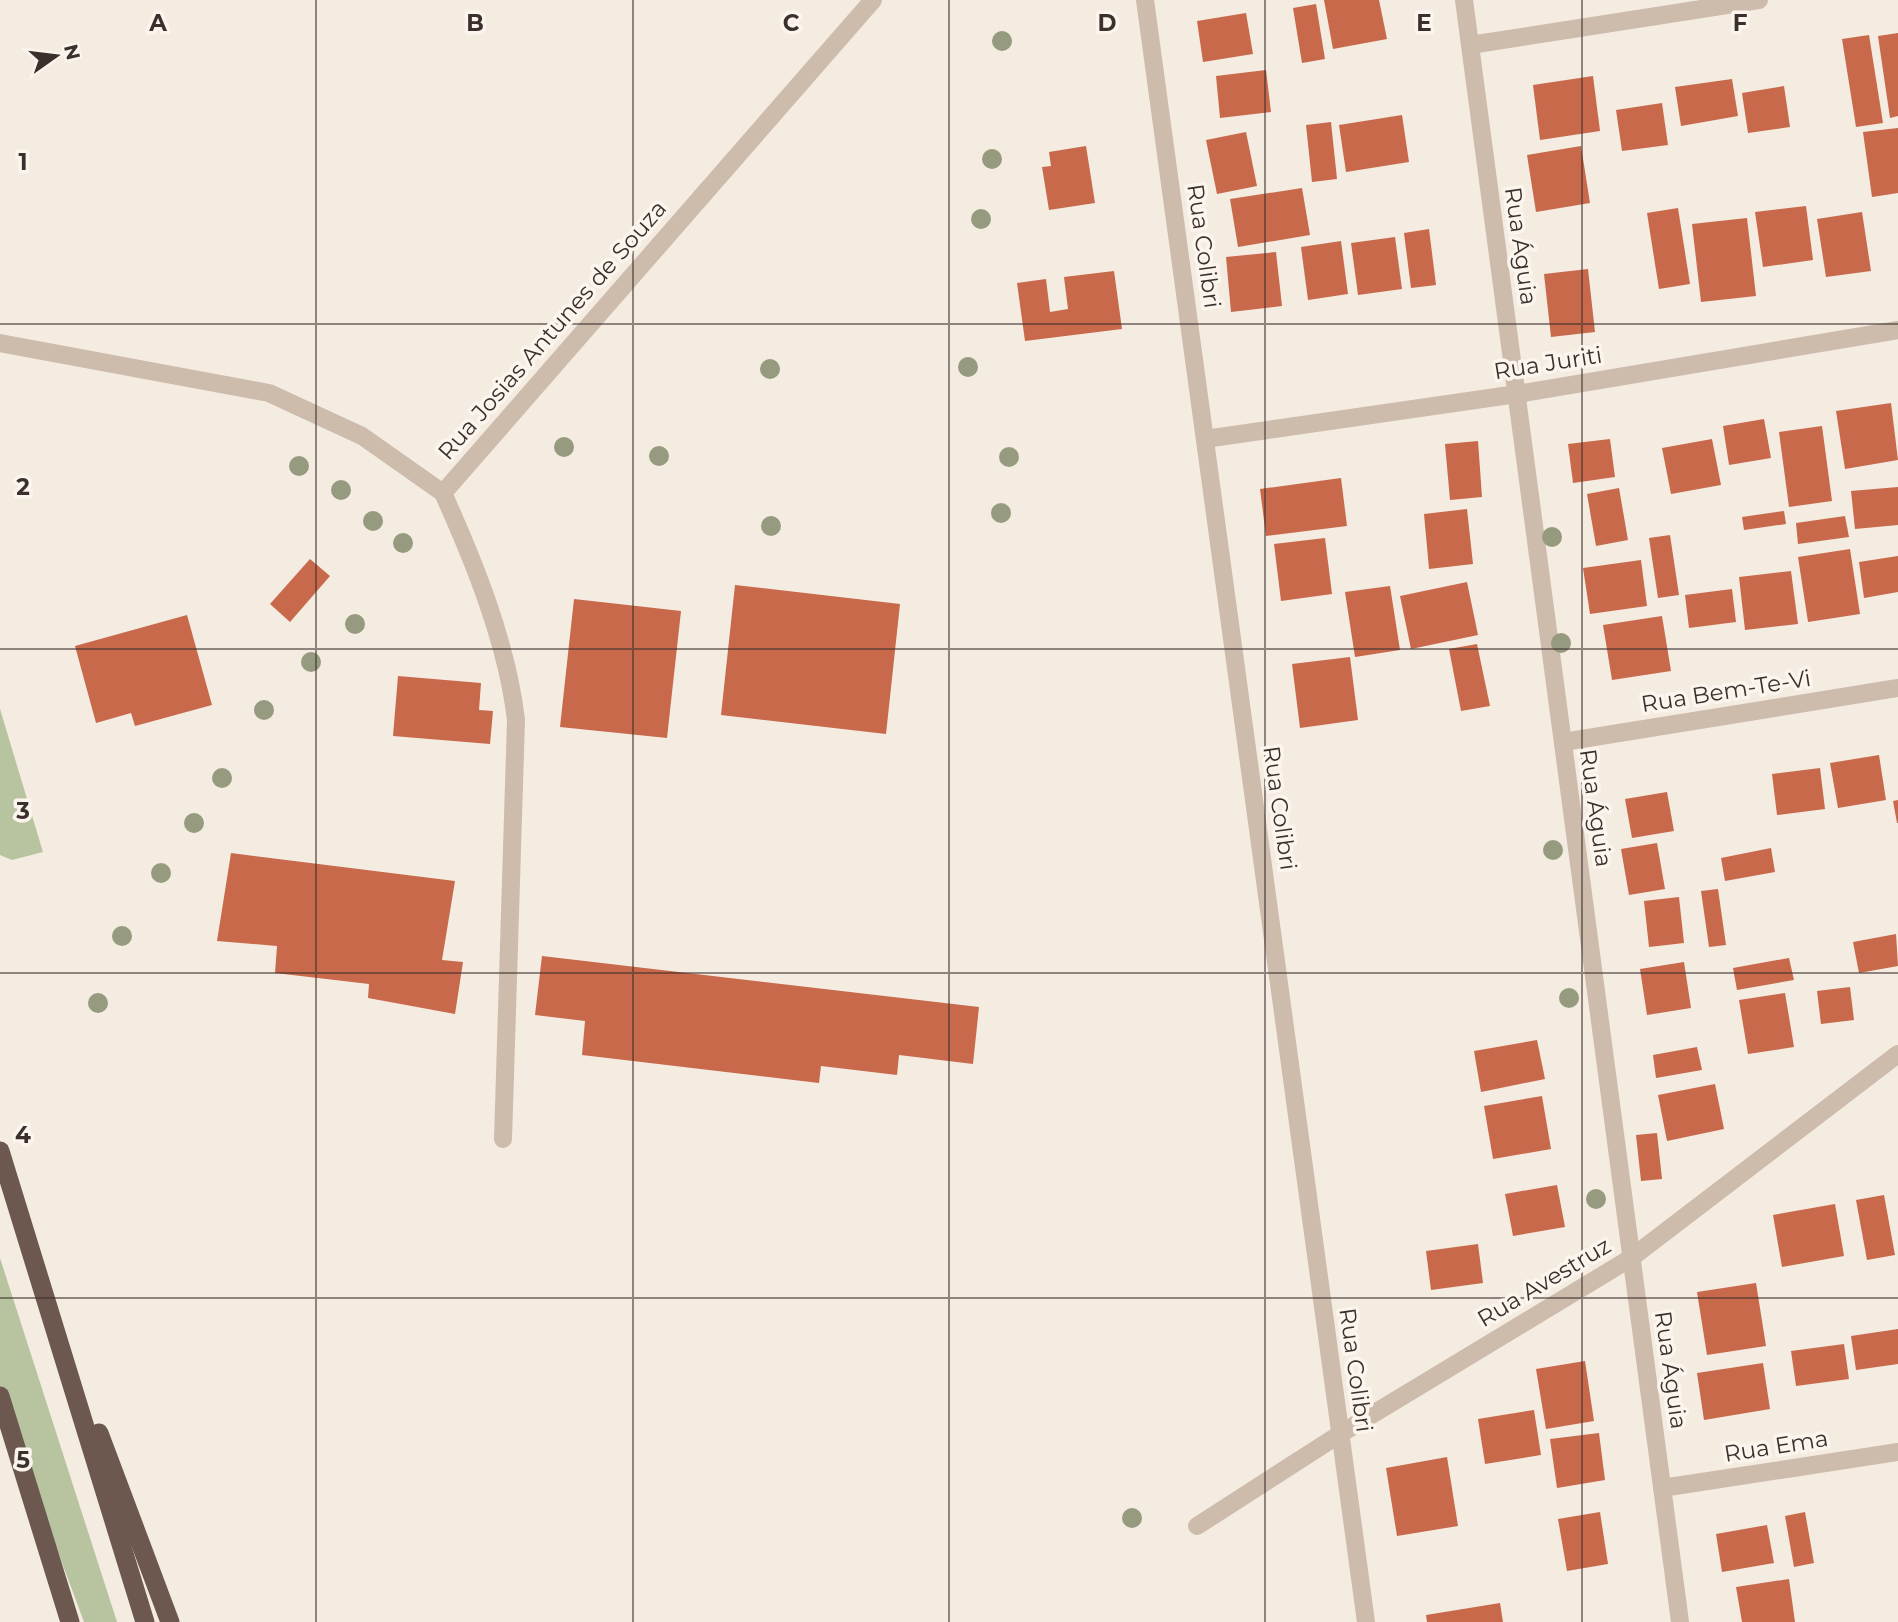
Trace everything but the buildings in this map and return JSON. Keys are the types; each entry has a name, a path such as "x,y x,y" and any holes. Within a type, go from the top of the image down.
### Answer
{"highway":[{"path":"0,1151 145,1622"},
{"path":"30,1249 170,1622"},
{"path":"0,1396 70,1622"}],"street":[{"name":"Rua Josias Antunes de Souza","path":"0,343 269,393 362,436 443,493 873,0"},
{"name":"Rua Colibri","path":"1145,0 1366,1622"},
{"name":"Rua Águia","path":"1464,0 1680,1622"},
{"path":"1470,45 1759,0"},
{"name":"Rua Juriti","path":"1205,439 1517,394 1898,330"},
{"path":"443,493 463,538 511,679 516,720 503,1139"},
{"name":"Rua Bem-Te-Vi","path":"1563,742 1898,688"},
{"name":"Rua Avestruz","path":"1197,1526 1340,1434 1631,1258 1898,1054"},
{"name":"Rua Ema","path":"1662,1488 1898,1452"}],"green space":[{"path":"0,709 43,852 12,860 0,855"},
{"path":"0,1258 117,1622 84,1622 19,1447 0,1386"}]}
